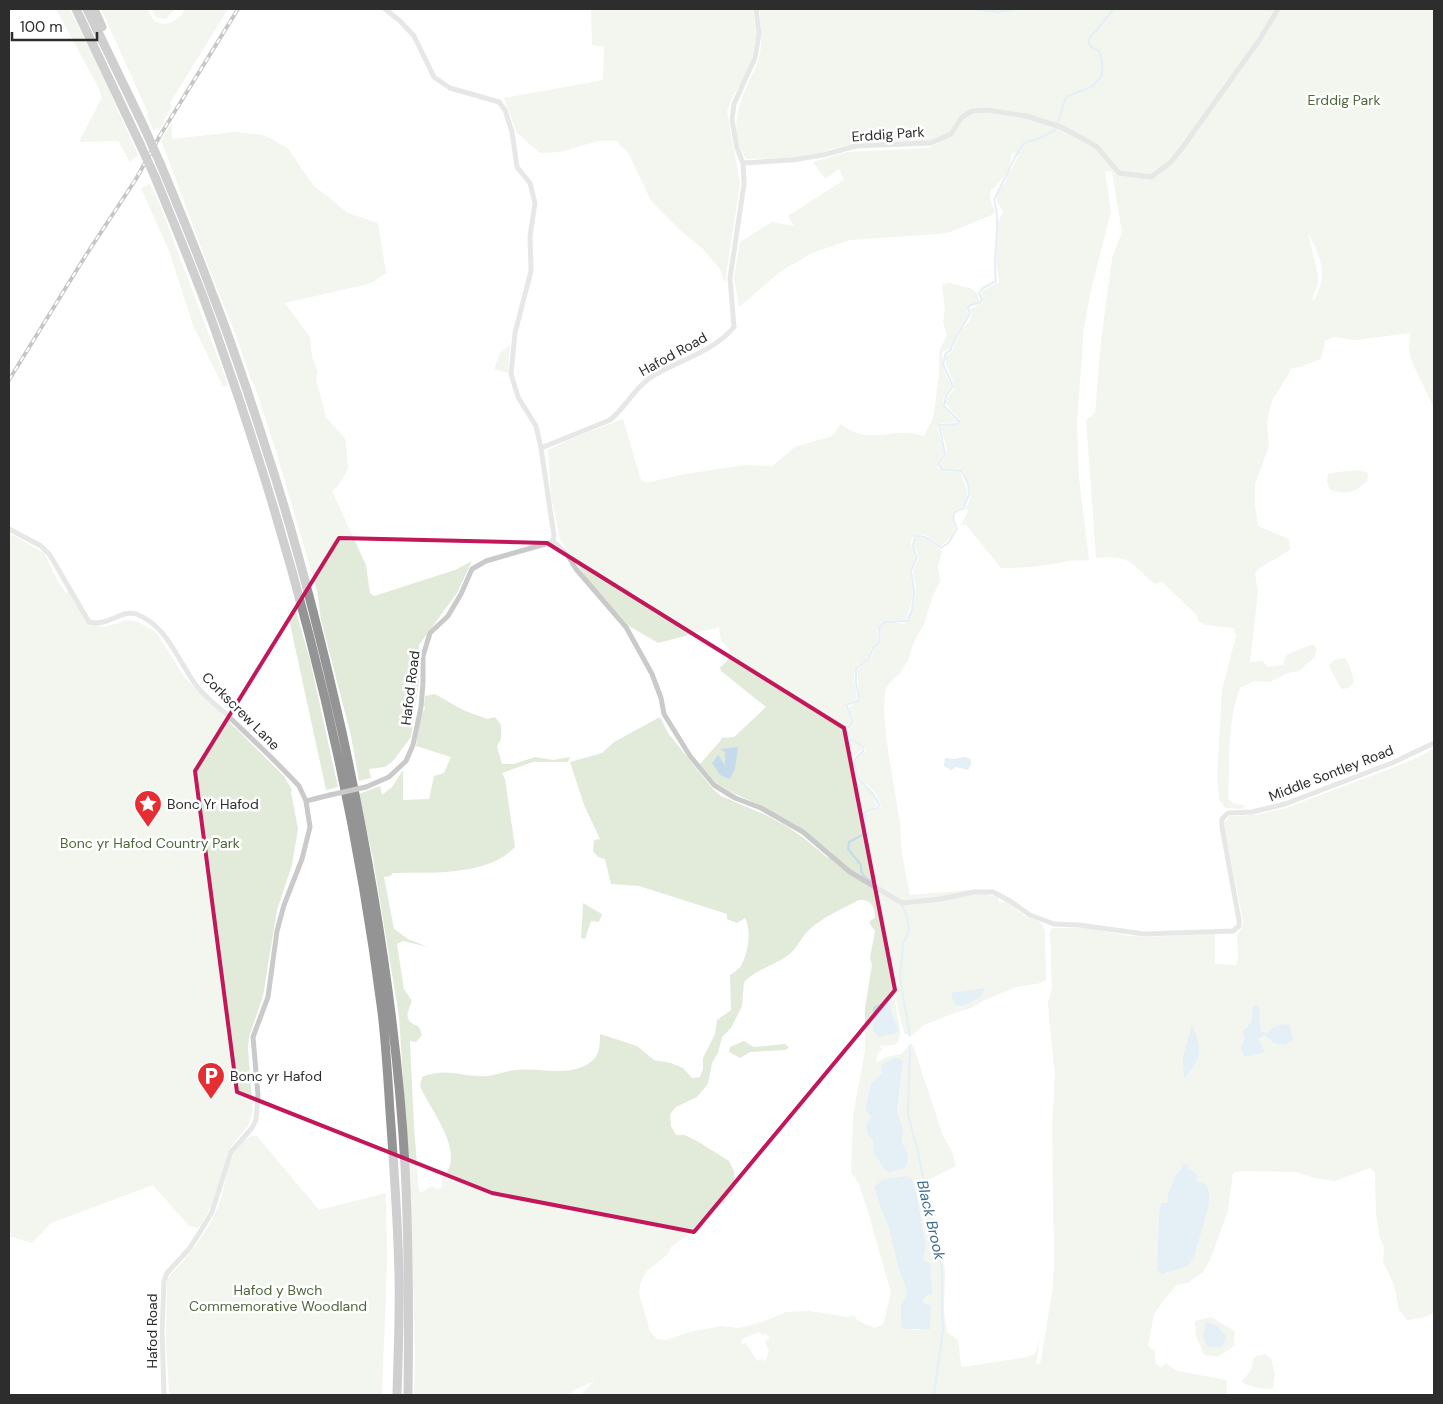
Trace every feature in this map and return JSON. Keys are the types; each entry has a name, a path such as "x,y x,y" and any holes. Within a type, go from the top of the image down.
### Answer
{"highway":[{"path":"79,9 128,91"},
{"path":"79,9 155,177 219,339 276,514 323,692 347,805 371,938 382,1016 395,1174 399,1252 400,1319 397,1395"},
{"path":"94,9 214,296 269,457 324,653 368,857 395,1044 408,1224 408,1395"}],"street":[{"path":"385,9 414,36 434,77 450,88 499,102 505,110 512,132 517,166 530,183 535,203 530,236 530,271 515,332 511,374 518,397 536,426 541,448 553,541"},
{"name":"Hafod Road","path":"541,448 610,420 619,413 637,388 655,374 690,359 725,338 734,327 730,278 744,184 743,163 737,148 732,120 734,104 755,58 759,34 756,9"},
{"name":"Erddig Park","path":"743,163 792,160 823,155 856,146 931,143 951,134 962,117 972,111 988,110 1026,116 1060,126 1096,146 1119,174 1151,177 1170,163 1180,151 1260,39 1278,9"},
{"name":"Corkscrew Lane","path":"9,529 41,546 50,555 89,622 95,624 106,623 125,614 134,613 144,618 164,634 197,686 290,776 299,786 306,801"},
{"name":"Hafod Road","path":"164,1395 162,1331 164,1281 167,1273 189,1249 212,1212 231,1152 252,1128 256,1120 258,1095 253,1037 268,997 277,931 284,905 307,843 310,827 306,801 366,787 389,777 407,758 413,745 421,707 423,656 430,633 448,616 461,594 472,569 486,561 553,541"},
{"name":"Middle Sontley Road","path":"553,541 567,554 576,569 626,627 652,674 662,698 664,714 690,756 714,785 735,798 760,808 803,832 850,872 902,903 941,900 974,892 993,892 1030,915 1054,924 1079,925 1144,934 1233,931 1239,926 1239,920 1222,827 1222,819 1228,813 1252,812 1285,804 1392,763 1434,743"}],"highlighted area":[{"path":"339,538 547,543 844,728 895,990 694,1232 492,1193 237,1092 195,771"}],"green space":[{"path":"56,9 69,9 94,57 138,155 130,162 118,141 79,142 102,97"},
{"path":"101,9 147,9 154,20 159,23 168,24 176,20 185,9 228,9 170,103 172,106 159,130 156,128 154,131 147,116 148,113"},
{"path":"151,9 175,9 166,19 157,18"},
{"path":"591,9 753,9 756,35 752,58 727,111 740,184 725,283 720,269 702,248 682,232 651,201 629,154 616,141 598,141 560,152 540,153 517,133 504,98 603,80 604,47 592,45"},
{"path":"759,9 1434,9 1434,408 1411,360 1410,333 1356,340 1334,337 1325,341 1321,359 1292,368 1271,403 1267,423 1269,446 1255,484 1255,505 1258,526 1289,539 1290,550 1258,569 1255,574 1258,591 1250,662 1262,661 1269,667 1283,665 1286,655 1313,644 1317,649 1314,658 1299,671 1288,673 1270,682 1255,681 1240,688 1231,728 1228,798 1234,804 1245,805 1242,809 1225,808 1219,799 1217,777 1222,690 1236,636 1234,628 1205,625 1198,621 1197,615 1162,582 1154,584 1129,562 1116,558 1096,558 1086,420 1095,413 1101,341 1112,258 1122,232 1112,172 1105,171 1111,212 1091,290 1084,328 1077,423 1079,478 1089,560 1019,568 1001,568 966,525 961,525 969,509 962,510 967,505 970,496 965,472 963,470 943,470 940,468 940,463 947,450 940,428 943,425 957,425 961,421 946,404 954,387 945,356 952,352 961,330 969,322 972,313 971,309 983,303 982,291 999,282 996,260 997,223 1003,212 997,202 997,190 1005,183 1008,172 1012,169 1019,154 1011,153 1006,173 991,190 990,200 995,211 992,215 950,232 850,240 812,253 780,272 739,307 734,278 740,242 772,222 794,226 788,216 844,180 839,169 825,179 813,162 847,152 929,148 940,142 856,144 830,149 821,153 790,158 746,159 741,149 736,129 745,89 759,58 761,27","holes":["1308,233 1313,242 1322,273 1319,290 1315,299 1312,300 1318,283 1318,275"]},
{"path":"172,124 172,139 234,132 264,135 288,148 313,185 348,213 378,223 386,273 373,282 364,285 285,303 310,337 312,357 318,372 316,379 326,417 346,440 348,469 338,486 332,491 366,565 370,593 374,596 455,570 472,561 457,593 419,645 419,681 411,737 393,761 385,767 369,769 371,778 359,781 351,736 321,620 317,591 276,451 236,335 161,140"},
{"path":"150,184 160,205 228,385 223,387 193,325 169,251 141,188"},
{"path":"949,283 970,288 977,293 980,302 969,306 967,311 969,315 958,330 950,349 942,352 944,371 951,385 944,397 943,404 946,411 958,422 941,423 937,427 944,453 937,464 937,468 945,472 961,472 967,498 962,506 952,514 955,530 940,547 924,535 912,538 911,544 915,558 910,573 913,591 905,621 890,620 883,623 877,629 879,641 871,649 869,658 857,667 855,672 854,680 857,699 845,707 852,722 846,728 847,737 863,748 853,758 854,777 873,794 877,806 864,811 863,815 865,816 867,813 881,807 876,794 857,775 855,760 866,750 865,746 848,736 849,729 855,722 848,708 860,700 857,670 871,659 874,649 882,641 880,628 882,625 889,622 904,624 907,622 913,609 916,588 913,571 919,557 914,542 917,537 927,539 942,551 938,568 940,581 908,660 885,691 884,711 886,737 900,823 902,854 910,895 968,890 973,895 985,894 998,897 999,902 1006,901 1024,915 1040,922 1045,931 1046,980 1041,983 1017,987 987,999 971,1008 924,1025 909,1036 908,1034 905,1035 897,1002 895,1001 900,1030 899,1041 894,1045 879,1046 883,1050 878,1052 876,1063 886,1057 901,1054 911,1043 943,1136 952,1151 956,1166 926,1181 943,1253 945,1271 944,1311 947,1332 958,1340 962,1367 1027,1357 1035,1354 1040,1339 1036,1364 1040,1364 1053,1286 1054,1259 1052,1127 1055,1074 1048,1002 1052,988 1050,931 1052,928 1085,928 1130,936 1148,937 1215,934 1215,964 1236,965 1238,958 1237,935 1242,928 1243,921 1225,830 1225,822 1230,816 1255,815 1286,808 1392,768 1421,756 1434,748 1434,1313 1422,1318 1407,1320 1399,1310 1394,1285 1383,1262 1384,1247 1379,1236 1376,1212 1375,1172 1370,1168 1335,1181 1314,1178 1297,1172 1243,1171 1233,1173 1228,1211 1210,1260 1203,1272 1188,1283 1177,1285 1166,1297 1154,1314 1148,1346 1155,1351 1155,1363 1161,1368 1166,1363 1177,1371 1227,1380 1227,1395 581,1395 594,1381 572,1391 571,1394 573,1395 414,1395 415,1357 411,1207 399,1016 373,859 359,794 380,786 382,795 392,787 403,770 403,800 429,799 434,776 444,773 451,757 416,746 421,714 425,709 425,696 435,694 463,710 487,719 495,717 501,725 501,739 497,746 502,764 514,764 535,757 553,760 570,757 568,762 533,762 502,773 505,779 515,847 503,857 489,864 457,871 392,873 391,876 384,877 394,929 408,939 428,947 403,941 397,944 404,989 412,1001 408,1010 408,1017 411,1022 419,1027 422,1035 416,1042 410,1041 419,1192 432,1186 436,1189 442,1188 442,1178 449,1168 451,1157 444,1132 420,1086 422,1077 439,1073 486,1076 526,1069 557,1071 577,1069 596,1057 600,1034 637,1046 654,1060 671,1063 683,1068 692,1078 700,1077 703,1069 703,1058 715,1034 717,1020 731,1010 730,975 743,962 748,943 749,936 745,918 737,923 727,919 727,914 639,886 611,884 605,859 598,857 593,851 594,840 600,839 584,805 570,762 602,753 614,742 660,717 668,733 713,789 721,796 768,816 788,827 828,858 833,854 804,830 715,782 700,764 721,738 734,737 766,707 721,671 720,667 727,661 729,651 721,641 719,627 658,643 629,626 585,576 560,539 551,496 548,450 570,439 623,419 641,480 651,482 679,475 745,465 772,466 795,447 832,436 841,424 849,430 866,435 909,433 924,436 933,418 939,375 939,351 947,335 943,322 945,310 942,285","holes":["859,900 869,902 875,914 875,918 869,923 875,931 865,1008 865,1050 853,1116 851,1172 859,1184 891,1293 883,1324 875,1328 858,1321 854,1315 847,1317 810,1311 786,1312 765,1321 739,1328 721,1326 689,1332 666,1340 657,1339 650,1331 639,1293 640,1284 646,1272 668,1254 671,1247 696,1229 733,1195 735,1183 734,1171 729,1161 685,1135 676,1135 671,1126 670,1114 676,1107 697,1097 708,1084 712,1063 718,1053 722,1037 731,1028 742,1006 744,982 790,953 806,933 826,917","891,1005 892,1014 899,1030 876,1035 873,1030 873,1008","1253,1006 1261,1021 1261,1030 1267,1033 1272,1028 1281,1024 1285,1045 1273,1043 1264,1035 1241,1044 1245,1038 1245,1027 1251,1022","899,1058 903,1060 897,1110 903,1130 902,1144 874,1153 873,1141 868,1134 871,1117 865,1109 871,1084 882,1073 881,1066 886,1062","1181,1170 1197,1181 1201,1225 1198,1244 1188,1266 1173,1270 1167,1274 1157,1270 1159,1211 1161,1203 1167,1203 1167,1196 1177,1173","911,1179 917,1196 926,1247 923,1257 927,1296 923,1300 924,1304 930,1305 920,1330 901,1327 901,1305 907,1291 898,1266 888,1225 874,1187","759,1332 762,1335 766,1334 770,1338 765,1342 769,1351 765,1362 763,1359 757,1361 745,1343 741,1345 742,1339"]},
{"path":"510,345 508,373 494,369 500,353"},
{"path":"1359,470 1368,473 1367,481 1358,488 1346,493 1330,490 1327,482 1328,474"},
{"name":"Bonc yr Hafod Country Park","path":"9,533 44,553 58,582 66,593 68,591 93,625 105,627 128,620 138,622 156,632 185,678 284,776 292,790 298,829 292,865 277,910 263,996 249,1037 248,1049 253,1111 249,1124 230,1148 212,1204 201,1225 197,1228 189,1226 153,1185 51,1223 32,1243 9,1236 9,535 12,536"},
{"path":"295,608 310,660 338,787 326,790 287,610"},
{"path":"1345,658 1350,667 1354,682 1349,688 1341,689 1329,666 1334,660"},
{"path":"583,903 602,914 599,922 591,921 585,939 581,938"},
{"path":"744,1041 754,1047 785,1044 789,1047 786,1050 750,1052 740,1058 729,1052 730,1047"},
{"name":"Hafod y Bwch Commemorative Woodland","path":"252,1136 257,1136 319,1210 386,1193 387,1262 382,1395 169,1395 166,1340 167,1281 208,1226 219,1204 233,1157 243,1141"},
{"path":"1211,1317 1235,1331 1234,1346 1218,1357 1204,1355 1196,1336 1195,1321"},
{"path":"1265,1354 1271,1359 1275,1375 1273,1388 1257,1388 1241,1382 1251,1370 1254,1357"}],"water":[{"path":"738,747 735,769 730,779 720,775 712,763 718,755 725,765 725,752 720,749"},
{"path":"964,757 971,759 971,765 968,770 956,767 951,770 944,766 945,758"},
{"path":"985,988 981,997 963,1006 954,1004 951,993"},
{"path":"882,1003 891,1005 892,1014 899,1030 896,1033 878,1037 873,1030 873,1007"},
{"path":"1253,1005 1259,1006 1261,1031 1267,1033 1277,1025 1290,1025 1293,1040 1285,1045 1273,1043 1264,1035 1258,1039 1265,1052 1245,1057 1241,1050 1241,1045 1245,1038 1242,1032 1251,1022"},
{"path":"1192,1025 1198,1041 1199,1053 1194,1065 1184,1078 1183,1057"},
{"path":"894,1058 903,1060 897,1110 903,1130 902,1144 906,1149 908,1158 905,1168 889,1172 885,1170 874,1153 873,1141 868,1134 866,1125 871,1117 865,1109 871,1084 882,1073 881,1066"},
{"path":"1183,1164 1189,1165 1188,1169 1197,1174 1197,1181 1207,1185 1209,1204 1195,1254 1188,1266 1163,1274 1157,1270 1159,1211 1161,1203 1167,1203 1167,1196"},
{"path":"906,1176 912,1179 917,1196 926,1247 923,1258 930,1264 932,1294 923,1300 924,1304 931,1305 930,1329 905,1329 901,1327 901,1305 907,1291 898,1266 888,1225 874,1187 884,1179"},
{"path":"1206,1322 1218,1326 1227,1338 1221,1347 1208,1347 1203,1337"}],"waterway":[{"path":"974,9 999,12 1016,9"},
{"name":"Black Brook","path":"872,882 861,871 861,865 848,849 849,842 866,833 865,812 878,808 879,805 874,795 857,777 854,760 863,751 864,747 848,738 847,729 853,722 846,705 858,701 856,669 869,659 873,648 880,641 879,628 885,622 907,621 912,610 914,591 911,571 917,557 913,547 916,536 927,538 941,548 949,542 957,529 953,518 954,513 963,508 969,495 968,484 962,471 942,470 938,464 945,454 939,425 957,424 959,421 944,406 946,396 953,386 943,364 946,353 950,351 958,333 970,314 968,308 971,305 980,303 982,300 979,293 983,288 996,281 997,219 994,200 1024,143 1055,130 1066,97 1093,86 1102,75 1102,61 1099,51 1091,47 1088,40 1114,9"},
{"name":"Black Brook","path":"902,905 907,917 909,930 903,944 900,978 910,1036"},
{"name":"Black Brook","path":"910,1046 908,1114 918,1152 942,1270 943,1329 934,1395"}],"railway":[{"path":"9,380 86,255 136,179 161,134 238,9"}],"place":[{"name":"Bonc Yr Hafod","path":"148,828"},
{"name":"Bonc yr Hafod","path":"211,1100"}]}
